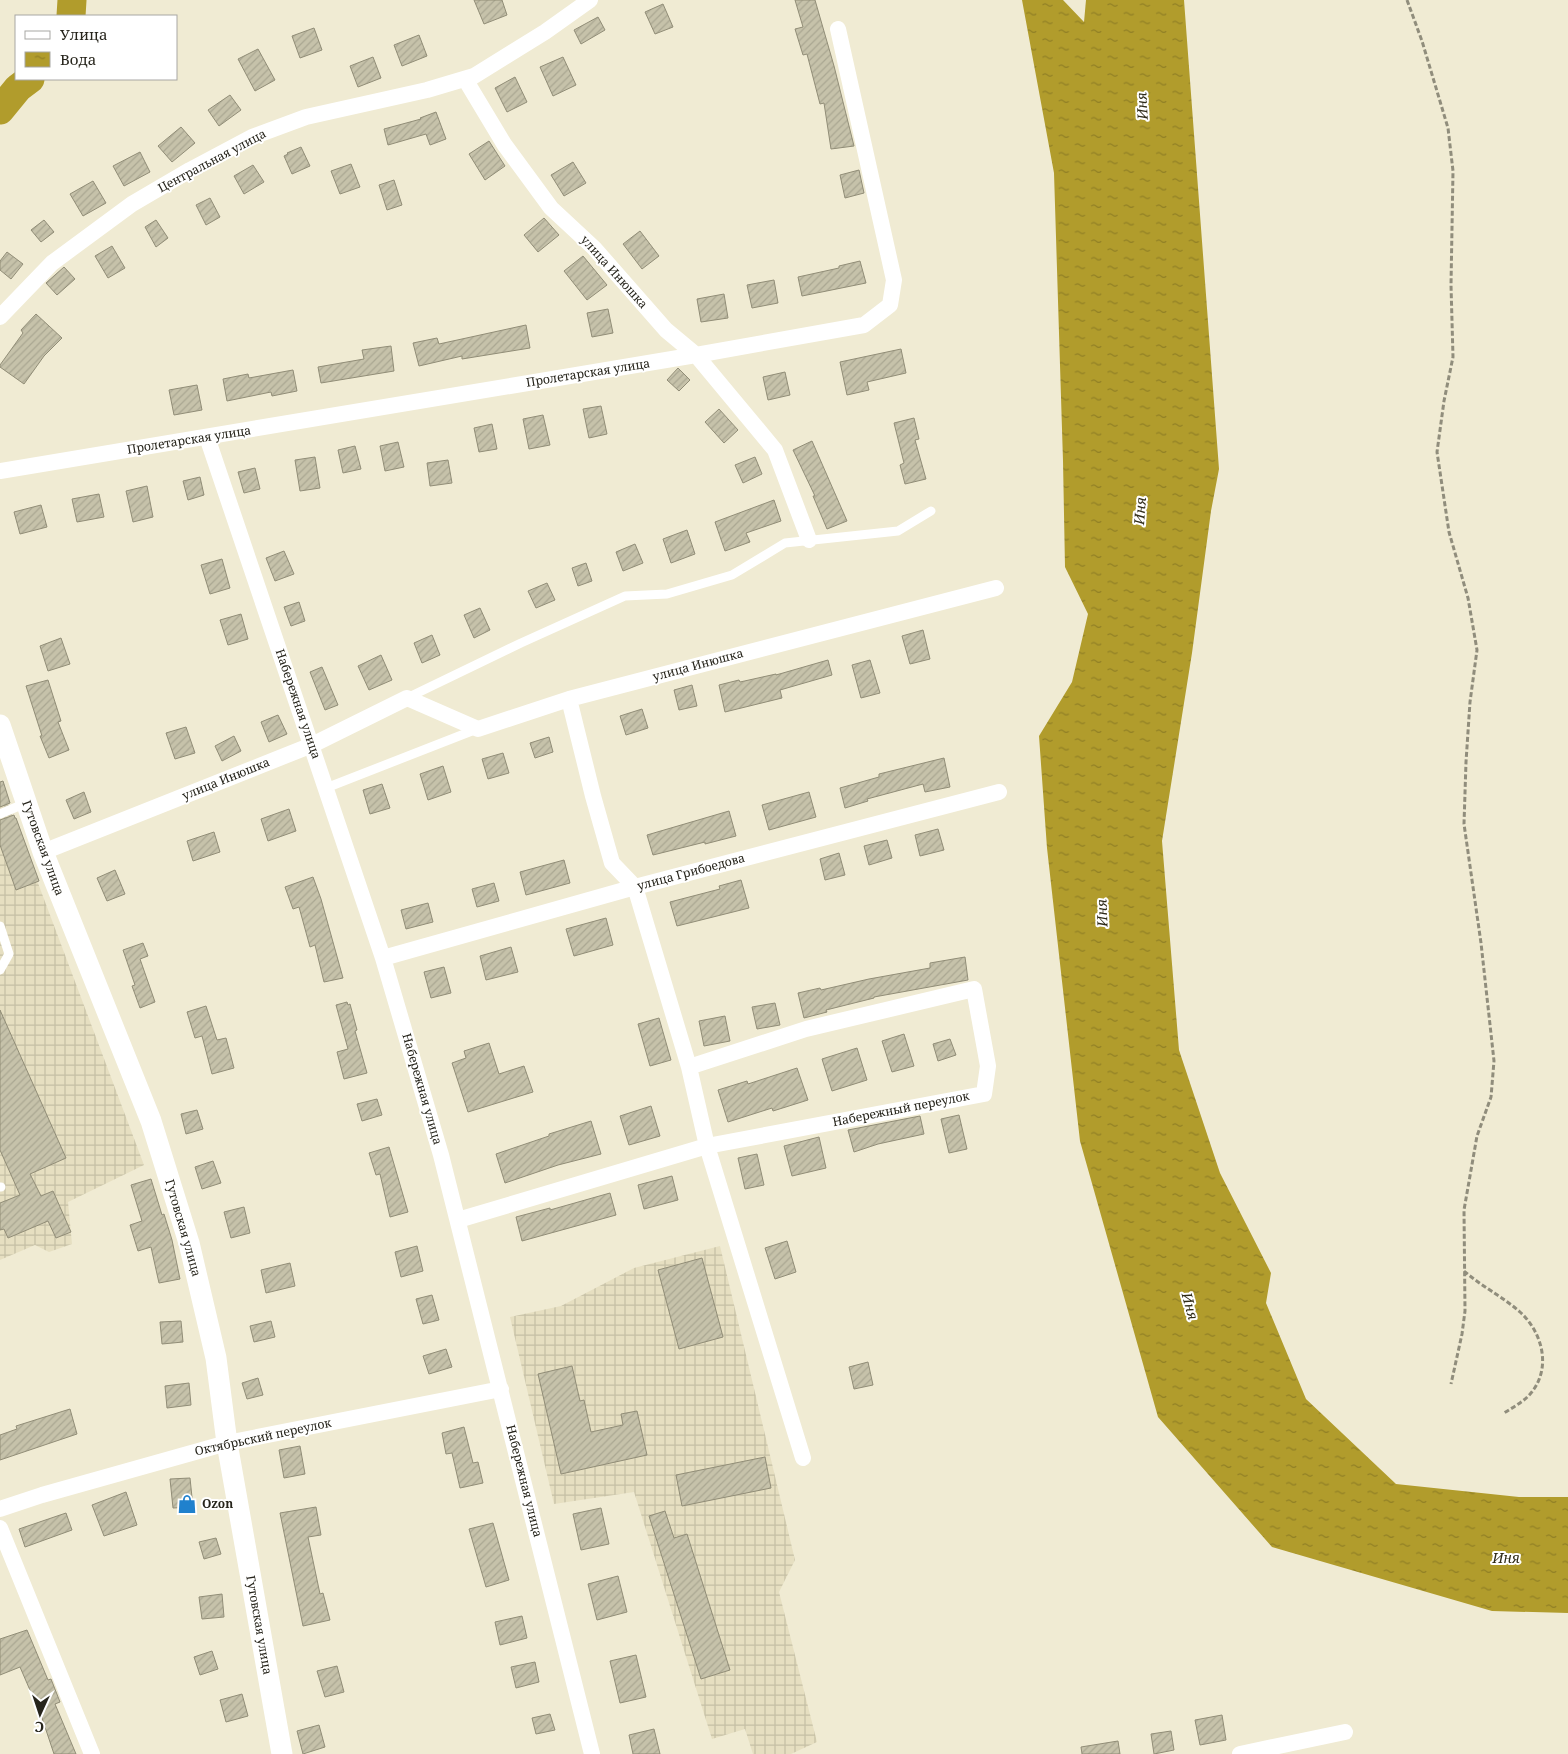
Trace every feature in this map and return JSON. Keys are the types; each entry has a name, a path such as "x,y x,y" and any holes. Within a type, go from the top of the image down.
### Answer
{"street":[{"name":"Центральная улица","path":"0,317 52,263 132,204 190,170 252,137 306,117 427,90 474,76 545,32 590,0"},
{"name":"Пролетарская улица","path":"0,471 696,355 864,325 890,305 894,280 838,28"},
{"name":"улица Инюшка","path":"465,79 504,144 551,208 594,248 666,330 696,355 775,450 809,540"},
{"name":"Набережная улица","path":"207,437 383,958 441,1155 592,1754"},
{"name":"улица Инюшка","path":"478,729 569,699 996,588"},
{"name":"улица Инюшка","path":"42,852 312,745 407,698"},
{"path":"407,698 478,729"},
{"path":"569,699 612,863 635,887 689,1067 707,1146 803,1458"},
{"name":"Гутовская улица","path":"0,724 42,852 151,1121 183,1224 216,1358 227,1443 282,1754"},
{"name":"улица Грибоедова","path":"383,958 635,887 1000,792"},
{"name":"Набережный переулок","path":"458,1220 707,1146 984,1094 988,1066 974,989 806,1029 689,1067"},
{"name":"Октябрьский переулок","path":"0,1509 42,1495 227,1443 501,1390"},
{"path":"0,1528 92,1754"},
{"path":"1240,1754 1345,1732"}],"lane":[{"name":"улица Инюшка","path":"407,698 521,643 625,596 667,594 732,575 785,543 898,531 931,511"},
{"path":"326,788 478,729"},
{"path":"0,814 26,803"},
{"path":"0,926 9,954 0,970"}],"path":[{"path":"1407,0 1422,41 1448,128 1453,171 1451,285 1453,357 1444,401 1437,452 1449,532 1468,598 1477,650 1466,752 1464,824 1481,943 1494,1061 1491,1097 1477,1136 1464,1210 1465,1311 1451,1384"},
{"path":"1464,1271 1520,1312 1536,1332 1541,1347 1543,1362 1541,1375 1534,1389 1522,1402 1504,1413"}],"shaded area":[{"path":"0,782 144,1165 68,1202 72,1244 49,1252 35,1245 0,1260"},
{"path":"720,1246 795,1560 779,1592 817,1742 791,1754 753,1754 745,1729 712,1739 634,1492 554,1504 510,1317 561,1306 634,1268"}],"water":[{"name":"Иня","path":"1022,0 1063,0 1084,22 1086,0 1184,0 1219,469 1211,511 1192,653 1162,841 1179,1050 1220,1173 1271,1273 1266,1303 1306,1399 1396,1484 1519,1497 1568,1497 1568,1613 1492,1611 1272,1547 1158,1417 1080,1141 1047,848 1039,736 1072,682 1088,614 1065,567 1054,173"}],"building":[{"path":"474,0 502,0 507,15 484,24"},
{"path":"795,0 815,0 854,146 831,149 824,103 820,104 807,54 803,55 795,29 803,27"},
{"path":"663,4 673,27 655,34 645,12"},
{"path":"598,17 605,30 581,44 574,30"},
{"path":"314,28 322,50 300,58 292,36"},
{"path":"419,35 427,56 402,66 394,45"},
{"path":"258,49 275,80 255,91 238,59"},
{"path":"373,57 381,78 358,87 350,66"},
{"path":"563,57 576,85 553,96 540,67"},
{"path":"515,77 527,102 507,112 495,88"},
{"path":"230,95 241,110 219,126 208,110"},
{"path":"436,112 446,139 430,145 426,134 388,145 384,129 421,119"},
{"path":"181,127 195,143 172,162 158,146"},
{"path":"489,141 505,166 485,180 469,154"},
{"path":"301,147 310,166 292,174 284,156"},
{"path":"140,152 150,172 124,186 113,166"},
{"path":"573,162 586,183 564,196 551,175"},
{"path":"351,164 360,187 340,194 331,171"},
{"path":"253,165 264,182 244,194 234,176"},
{"path":"859,170 864,193 845,198 840,175"},
{"path":"394,180 402,205 387,210 379,185"},
{"path":"93,181 106,203 83,216 70,194"},
{"path":"210,198 220,217 206,225 196,205"},
{"path":"544,218 559,235 538,252 524,235"},
{"path":"44,220 54,232 41,242 31,230"},
{"path":"156,220 168,238 156,247 145,227"},
{"path":"640,231 659,256 642,269 623,244"},
{"path":"112,246 125,268 108,278 95,256"},
{"path":"7,252 23,264 11,279 0,270 0,261"},
{"path":"583,256 607,285 587,300 564,271"},
{"path":"860,261 866,283 802,296 798,277 839,268 839,266"},
{"path":"64,267 75,279 57,295 46,283"},
{"path":"774,280 778,303 752,308 747,285"},
{"path":"724,294 728,318 701,322 697,299"},
{"path":"608,309 613,333 592,337 587,313"},
{"path":"36,314 62,338 44,356 24,384 0,367 0,365 23,333 21,330"},
{"path":"526,325 530,348 462,359 462,356 419,366 413,343 437,338 439,344"},
{"path":"391,346 394,371 321,383 318,367 364,359 362,350"},
{"path":"901,349 906,373 867,382 869,390 847,395 840,362"},
{"path":"678,368 690,380 679,391 667,380"},
{"path":"293,370 297,391 272,396 271,392 227,401 223,379 248,374 249,378"},
{"path":"785,372 790,395 768,400 763,377"},
{"path":"197,385 202,410 174,415 169,390"},
{"path":"601,406 607,434 589,438 583,409"},
{"path":"719,409 738,430 724,443 705,422"},
{"path":"543,415 550,445 529,449 523,419"},
{"path":"914,418 919,439 915,440 926,479 905,484 900,465 904,463 894,423"},
{"path":"492,424 497,449 479,452 474,428"},
{"path":"812,441 847,521 827,529 813,496 815,496 793,450"},
{"path":"398,442 404,467 385,471 380,446"},
{"path":"355,446 361,469 343,473 338,450"},
{"path":"315,457 320,488 300,491 295,460"},
{"path":"755,457 762,474 743,483 735,465"},
{"path":"448,460 452,483 430,486 427,463"},
{"path":"255,468 260,489 244,493 238,472"},
{"path":"200,477 204,495 188,500 183,481"},
{"path":"147,486 153,517 133,522 126,491"},
{"path":"99,494 104,517 77,522 72,499"},
{"path":"774,500 781,521 746,533 750,542 725,551 715,522"},
{"path":"41,505 47,527 20,534 14,512"},
{"path":"687,530 695,554 671,563 663,539"},
{"path":"635,544 643,563 623,571 616,552"},
{"path":"284,551 294,574 275,581 266,558"},
{"path":"222,559 230,588 210,594 201,565"},
{"path":"586,563 592,581 578,586 572,568"},
{"path":"547,583 555,600 536,608 528,591"},
{"path":"299,602 305,621 291,626 284,607"},
{"path":"480,608 490,630 474,638 464,615"},
{"path":"241,614 248,639 228,645 220,620"},
{"path":"923,630 930,659 910,664 902,636"},
{"path":"432,635 440,655 422,663 414,643"},
{"path":"61,638 70,664 48,671 40,646"},
{"path":"381,655 392,680 369,690 358,666"},
{"path":"828,660 832,675 780,690 782,698 725,712 719,685 776,675"},
{"path":"870,660 880,693 861,698 852,665"},
{"path":"322,667 338,705 325,710 310,672"},
{"path":"48,680 61,721 58,722 69,750 49,758 40,736 42,736 26,686"},
{"path":"692,685 697,706 679,710 674,690"},
{"path":"642,709 648,728 626,735 620,716"},
{"path":"278,715 287,734 269,742 261,722"},
{"path":"186,727 195,753 175,759 166,733"},
{"path":"234,736 241,751 222,761 215,746"},
{"path":"549,737 553,752 535,758 530,743"},
{"path":"503,753 509,773 488,779 482,759"},
{"path":"944,758 950,787 925,792 923,784 867,799 868,801 845,808 840,788 879,777 879,774"},
{"path":"443,766 451,792 428,800 420,774"},
{"path":"3,781 10,803 0,807 0,782"},
{"path":"382,784 390,808 370,814 363,790"},
{"path":"84,792 91,812 74,819 66,800"},
{"path":"809,792 816,817 769,830 762,805"},
{"path":"289,809 296,831 268,841 261,819"},
{"path":"729,811 736,836 653,855 647,835"},
{"path":"14,815 39,881 16,890 0,845 0,820"},
{"path":"938,829 944,850 920,856 915,835"},
{"path":"214,832 220,852 193,861 187,841"},
{"path":"887,840 892,858 869,865 864,846"},
{"path":"839,853 845,875 825,880 820,859"},
{"path":"564,860 570,883 526,895 520,872"},
{"path":"115,870 125,894 107,901 97,878"},
{"path":"313,877 343,978 324,982 315,945 310,947 299,907 293,909 285,887"},
{"path":"741,880 749,908 677,926 670,902 720,889 719,886"},
{"path":"494,883 499,901 477,907 472,889"},
{"path":"428,903 433,922 406,929 401,910"},
{"path":"606,918 613,945 574,956 566,929"},
{"path":"143,943 148,956 140,959 155,1002 140,1008 132,986 135,985 123,950"},
{"path":"511,947 518,972 486,980 480,956"},
{"path":"965,957 968,980 874,997 804,1018 798,993 930,968 930,963"},
{"path":"444,967 451,993 431,998 424,972"},
{"path":"347,1002 348,1005 350,1004 357,1030 355,1031 367,1073 344,1079 337,1052 348,1049 336,1005"},
{"path":"775,1003 780,1025 757,1029 752,1007"},
{"path":"206,1006 217,1040 226,1038 234,1068 212,1074 202,1036 195,1038 187,1012"},
{"path":"0,1010 66,1158 30,1174 41,1196 53,1191 71,1232 56,1238 48,1221 8,1238 4,1229 0,1230 0,1203 20,1195 0,1150"},
{"path":"725,1016 730,1041 704,1046 699,1021"},
{"path":"659,1018 671,1060 650,1066 638,1024"},
{"path":"904,1034 914,1066 892,1072 882,1041"},
{"path":"950,1039 956,1055 938,1061 933,1044"},
{"path":"489,1043 499,1074 524,1066 533,1092 468,1112 452,1063 466,1058 464,1051"},
{"path":"857,1048 867,1080 832,1091 822,1059"},
{"path":"797,1068 808,1100 773,1111 772,1108 728,1122 718,1090 747,1081 748,1084"},
{"path":"377,1099 382,1115 362,1121 357,1104"},
{"path":"651,1106 660,1136 629,1145 620,1116"},
{"path":"197,1110 203,1129 186,1134 181,1114"},
{"path":"959,1115 967,1149 949,1153 941,1119"},
{"path":"920,1116 924,1134 878,1144 854,1152 848,1130"},
{"path":"591,1121 601,1154 558,1165 505,1183 496,1154 549,1136 549,1134"},
{"path":"819,1137 826,1168 792,1176 784,1146"},
{"path":"389,1147 408,1212 390,1217 380,1174 376,1175 369,1153"},
{"path":"757,1154 764,1185 745,1189 738,1158"},
{"path":"213,1161 221,1183 202,1189 195,1167"},
{"path":"672,1176 678,1200 644,1209 638,1185"},
{"path":"151,1179 172,1240 180,1279 159,1283 151,1247 138,1251 130,1225 142,1221 131,1185"},
{"path":"610,1193 616,1215 522,1241 516,1217 550,1208 550,1210"},
{"path":"244,1207 250,1233 231,1238 224,1212"},
{"path":"787,1241 796,1272 775,1279 765,1248"},
{"path":"417,1246 423,1271 401,1277 395,1252"},
{"path":"702,1258 723,1337 679,1349 658,1270"},
{"path":"290,1263 295,1286 266,1293 261,1270"},
{"path":"432,1295 439,1320 423,1324 416,1299"},
{"path":"181,1321 183,1342 162,1344 160,1322"},
{"path":"271,1321 275,1337 254,1342 250,1326"},
{"path":"446,1349 452,1367 429,1374 423,1356"},
{"path":"868,1362 873,1385 854,1389 849,1367"},
{"path":"572,1366 580,1401 584,1400 591,1432 623,1425 621,1414 637,1411 647,1455 561,1474 538,1374"},
{"path":"258,1378 263,1395 247,1399 242,1383"},
{"path":"189,1383 191,1405 167,1408 165,1386"},
{"path":"70,1409 77,1434 0,1460 0,1435 17,1429 16,1426"},
{"path":"464,1427 473,1463 478,1462 483,1483 460,1488 452,1453 446,1454 442,1433"},
{"path":"300,1446 305,1474 284,1478 279,1450"},
{"path":"765,1457 771,1488 682,1506 676,1475"},
{"path":"190,1478 193,1507 173,1508 170,1479"},
{"path":"126,1492 137,1525 104,1536 92,1505"},
{"path":"316,1507 321,1535 308,1537 320,1594 323,1593 330,1620 303,1626 280,1513"},
{"path":"601,1508 609,1544 581,1550 573,1514"},
{"path":"665,1511 674,1538 687,1534 730,1670 701,1679 649,1516"},
{"path":"66,1513 72,1530 25,1547 19,1529"},
{"path":"493,1523 509,1580 486,1587 469,1529"},
{"path":"216,1538 221,1554 204,1559 199,1542"},
{"path":"618,1576 627,1612 597,1620 588,1584"},
{"path":"222,1594 224,1617 202,1619 199,1597"},
{"path":"522,1616 527,1638 500,1645 495,1622"},
{"path":"27,1630 48,1680 51,1679 60,1702 55,1704 76,1754 54,1754 42,1718 20,1667 0,1675 0,1639"},
{"path":"212,1651 218,1669 200,1675 194,1657"},
{"path":"636,1655 646,1697 620,1703 610,1661"},
{"path":"535,1662 539,1682 516,1688 511,1667"},
{"path":"337,1666 344,1692 325,1697 317,1671"},
{"path":"242,1694 248,1716 226,1722 220,1700"},
{"path":"550,1714 555,1730 536,1734 532,1718"},
{"path":"1222,1715 1226,1740 1200,1745 1195,1720"},
{"path":"319,1725 325,1747 303,1754 297,1731"},
{"path":"654,1729 660,1754 633,1754 629,1735"},
{"path":"1171,1731 1174,1750 1154,1754 1151,1734"},
{"path":"1118,1741 1120,1754 1082,1754 1081,1747"}],"waterway":[{"path":"71,15 72,0"},
{"path":"0,110 18,88 29,80"}],"place":[{"name":"Ozon","path":"187,1504"}]}
